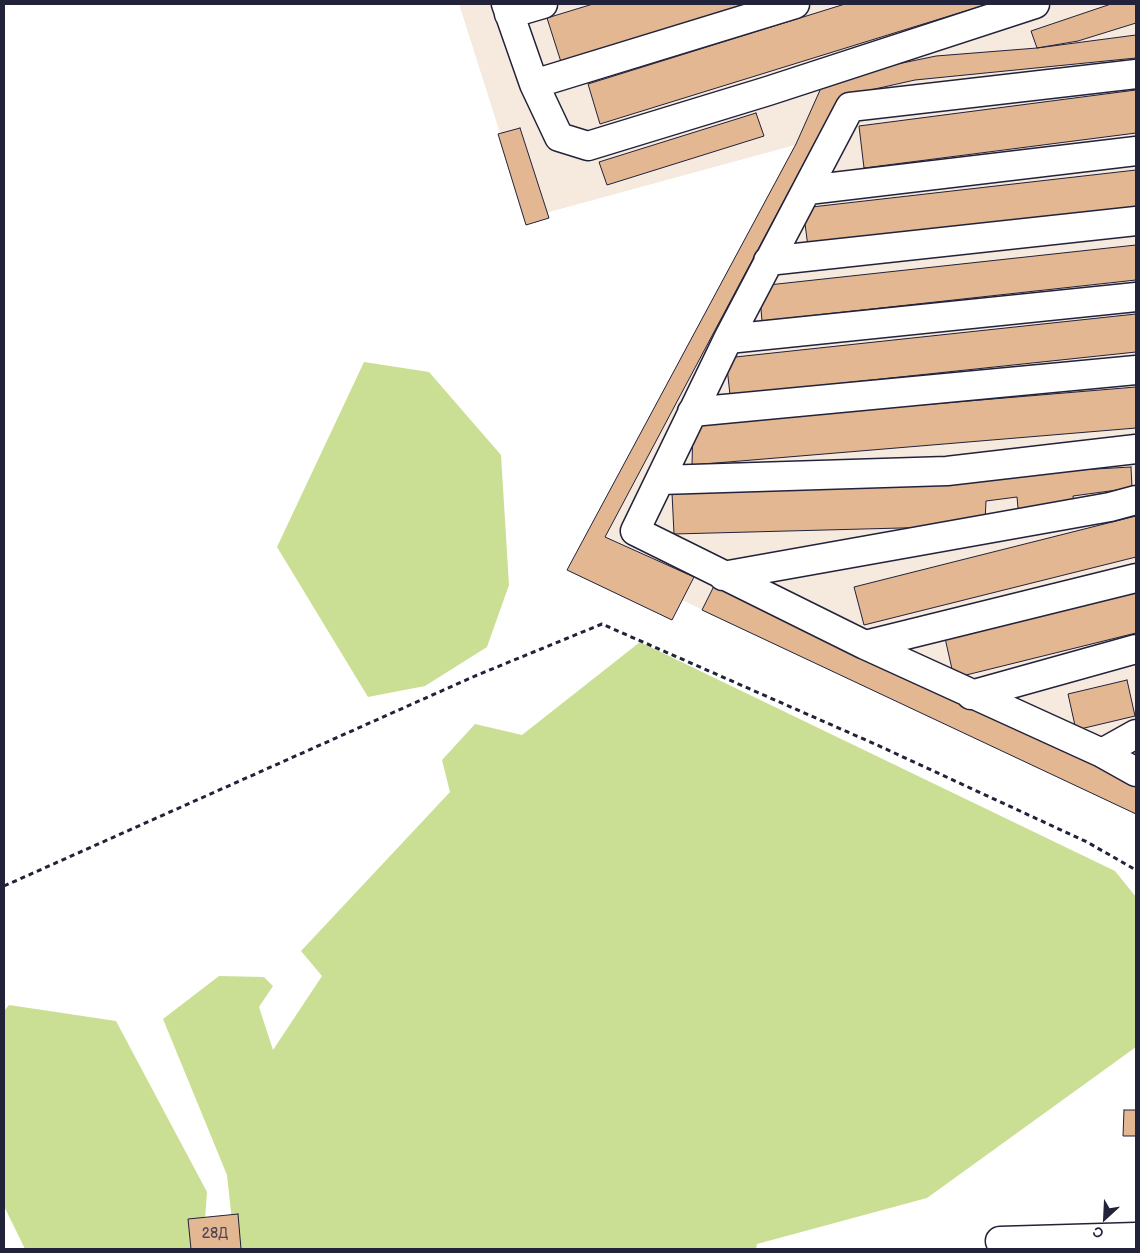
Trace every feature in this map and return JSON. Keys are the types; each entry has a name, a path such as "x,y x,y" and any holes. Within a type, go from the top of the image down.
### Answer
{"street":[{"path":"543,4 507,9 534,84 559,137 588,146 768,91 1036,4"},
{"path":"534,84 795,4"},
{"path":"1136,74 850,108 728,339 635,531 865,645 971,695 1102,753 1136,772"},
{"path":"808,190 1136,151"},
{"path":"768,261 1136,221"},
{"path":"728,339 1136,297"},
{"path":"692,412 1136,370"},
{"path":"660,480 947,472 1136,449"},
{"path":"723,576 1110,508 1136,500"},
{"path":"865,645 1136,578"},
{"path":"971,695 1136,649"},
{"path":"1102,753 1136,734"},
{"path":"1000,1241 1136,1237"}],"path":[{"path":"4,886 475,676 602,624 892,752 1087,842 1136,870"}],"shaded area":[{"path":"459,4 1136,4 1136,814 682,600 672,620 567,570 795,145 527,218"}],"green space":[{"path":"364,362 429,372 501,455 509,585 487,647 425,686 368,697 277,547"},
{"path":"640,642 1115,871 1136,897 1136,1047 927,1198 757,1244 756,1249 235,1249 227,1175 163,1019 219,976 264,977 273,986 259,1007 273,1050 322,976 301,951 450,792 442,760 475,724 522,735"},
{"path":"9,1005 116,1021 207,1192 203,1249 25,1249 4,1206 4,1011"}],"building":[{"path":"593,4 751,4 561,62 547,18"},
{"path":"845,4 988,4 600,124 588,84"},
{"path":"1111,4 1136,4 1136,23 1078,41 1037,48 1031,31"},
{"path":"1136,35 1136,58 915,80 839,97 605,537 694,577 672,620 567,570 796,144 825,79 936,56 1037,48"},
{"path":"1136,90 1136,133 864,168 859,126"},
{"path":"756,113 764,136 607,185 599,162"},
{"path":"520,128 549,218 526,225 498,134"},
{"path":"1136,170 1136,209 808,247 803,208"},
{"path":"1136,245 1136,280 762,321 759,286"},
{"path":"1136,314 1136,352 730,395 726,358"},
{"path":"1136,387 1136,428 692,465 693,424"},
{"path":"1131,467 1132,488 1073,496 1074,508 1019,519 1017,497 986,501 985,522 939,527 674,534 672,493"},
{"path":"1136,516 1136,557 864,625 854,587"},
{"path":"714,586 1136,785 1136,814 702,610"},
{"path":"1136,591 1136,633 954,678 945,638"},
{"path":"1127,680 1135,716 1076,730 1068,694"},
{"path":"1124,1110 1136,1110 1136,1136 1123,1136"},
{"path":"238,1214 241,1249 191,1249 188,1219"}]}
